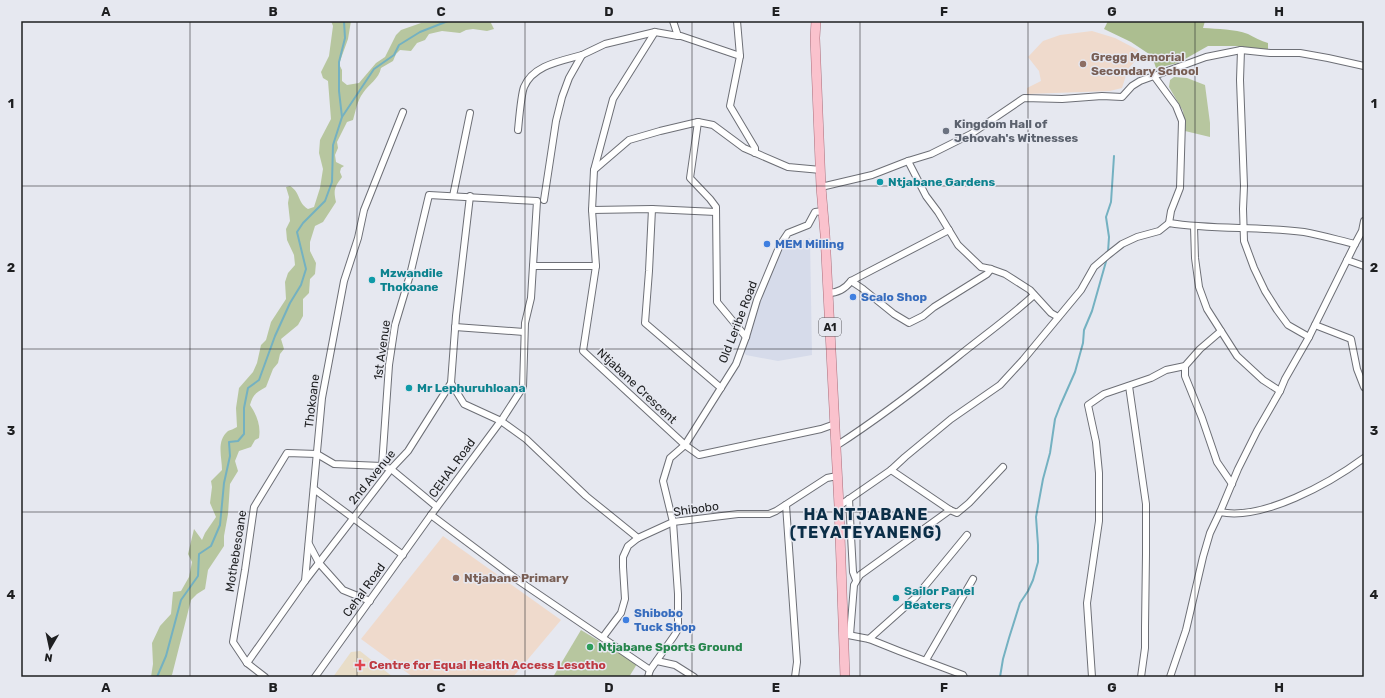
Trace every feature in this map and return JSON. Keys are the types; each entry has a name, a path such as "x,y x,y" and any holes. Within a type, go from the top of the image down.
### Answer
{"main road":[{"name":"A1","path":"816,21 815,38 820,170 847,635 845,677"}],"street":[{"path":"673,21 678,36"},
{"path":"737,21 740,56 730,106 755,148 755,153"},
{"path":"518,130 524,88 532,75 549,64 582,56 605,44 656,32 681,36 740,56"},
{"name":"Ntjabane Crescent","path":"656,32 613,99 594,170 592,210 596,266 583,351 685,445 699,455 821,429 834,424"},
{"path":"821,187 872,176 908,161 931,154 971,134 1024,98 1062,99 1102,96 1122,97 1140,81 1206,56 1241,50 1270,53 1300,53 1364,66"},
{"path":"1241,50 1240,80 1244,186 1244,241 1254,268 1276,310 1288,325 1309,337"},
{"path":"544,200 556,121 562,97 569,78 582,56"},
{"path":"839,506 891,470 904,457 951,419 1000,385 1023,360 1081,290 1094,267 1122,244 1137,237 1159,231 1169,223 1171,211 1180,188 1182,121 1176,106 1154,76"},
{"name":"Thokoane","path":"247,663 305,581 322,398 344,281 358,238 364,210 403,112"},
{"path":"453,196 470,113"},
{"path":"594,170 629,140 698,122 713,125 744,148 788,167 820,170"},
{"path":"698,122 690,178 716,207 717,302 746,337"},
{"path":"908,161 926,196 938,212 958,245 982,267 991,269 1021,283 1030,290 1051,313 1058,317"},
{"name":"1st Avenue","path":"382,466 389,365 395,325 410,275 429,195 470,196 537,201"},
{"name":"2nd Avenue","path":"305,581 391,469 408,451 451,383 455,328 470,196"},
{"name":"CEHAL Road","path":"537,201 531,298 524,332 523,387 501,421 431,515 518,581 650,670"},
{"path":"592,210 716,212"},
{"path":"652,210 645,323 721,388"},
{"name":"Old Leribe Road","path":"648,677 650,670 677,631 678,594 673,522 663,481 670,458 685,445 736,364 757,300 780,245 788,232 808,225 815,212 823,211"},
{"path":"1170,677 1186,630 1202,557 1210,533 1257,431 1309,337 1362,231 1364,222"},
{"path":"1169,223 1194,227 1243,228 1304,232 1355,244"},
{"path":"1194,227 1195,258 1199,287 1207,309 1237,356 1263,380 1280,391"},
{"path":"828,293 845,289 851,281 949,230"},
{"path":"1347,260 1364,266"},
{"path":"533,266 596,266"},
{"path":"851,281 894,314 909,323 923,316 934,307 987,274 991,269"},
{"path":"836,446 868,426 900,402 1008,318 1034,295"},
{"path":"1315,325 1351,339 1357,369 1364,387"},
{"path":"455,328 524,332"},
{"path":"1092,677 1087,603 1098,529 1099,473 1096,442 1088,405 1104,394 1152,378 1166,370 1185,366 1200,349 1221,332"},
{"path":"1185,366 1185,376 1202,418 1217,462 1232,484"},
{"path":"451,383 464,404 501,421 526,439 586,496 638,538"},
{"path":"1129,386 1146,504 1145,627 1141,677"},
{"name":"Mothebesoane","path":"247,663 233,642 246,570 254,507 287,453 317,454"},
{"path":"317,454 334,464 382,466 391,469 437,507"},
{"path":"1220,512 1228,514 1258,511 1295,498 1331,480 1364,458"},
{"path":"891,470 950,510 957,513 969,503 1003,467"},
{"name":"Shibobo","path":"603,637 621,613 625,599 622,567 623,557 628,546 638,538 673,522 738,514 769,514 776,512 827,478 837,476"},
{"path":"314,489 403,555"},
{"path":"849,499 853,572 856,580"},
{"path":"786,505 797,662 795,677"},
{"path":"950,510 913,538 864,571 856,580 847,635 868,639 908,655 926,660 963,675 964,677"},
{"name":"Cehal Road","path":"315,677 431,515"},
{"path":"868,639 916,598 967,535"},
{"path":"309,544 318,563 343,590 370,601"},
{"path":"926,660 972,579"},
{"path":"657,661 676,665 694,677"},
{"path":"247,663 266,677"}],"shaded area":[{"name":"Gregg Memorial Secondary School","path":"1092,31 1115,38 1138,50 1137,59 1128,69 1122,88 1110,91 1027,94 1027,88 1041,81 1039,71 1028,57 1043,41 1060,35"},
{"path":"810,238 812,355 778,361 746,355 742,350 781,247"},
{"name":"Ntjabane Primary","path":"443,536 561,620 513,677 413,677 361,639"},
{"name":"Centre for Equal Health Access Lesotho","path":"360,651 393,677 333,677 351,652"}],"green space":[{"path":"331,21 351,21 348,39 339,64 342,70 342,81 347,85 359,83 376,63 385,57 396,35 401,30 421,23 442,21 490,21 494,29 487,31 473,29 460,33 442,31 429,34 425,40 417,43 411,51 400,50 396,54 393,61 381,68 376,78 361,96 353,120 347,122 337,142 338,148 335,155 336,162 344,166 341,168 340,172 342,177 335,188 336,202 323,222 315,226 310,242 310,251 316,263 315,274 310,279 309,293 303,299 303,316 298,325 281,339 284,349 280,354 278,363 273,369 266,387 260,390 252,398 250,405 258,421 259,438 255,440 251,447 239,451 235,461 238,471 230,484 224,546 208,570 205,589 191,600 172,675 168,677 151,677 153,664 152,643 160,626 171,614 173,592 181,591 189,577 192,562 188,554 194,529 202,540 216,517 210,503 212,487 211,481 222,470 220,449 222,439 228,431 237,427 236,408 239,388 253,372 257,363 261,345 266,340 271,322 286,299 285,282 288,273 295,265 294,255 287,240 286,229 290,221 288,203 289,197 286,187 290,186 296,192 302,203 308,209 314,207 320,188 323,169 319,153 320,140 331,119 328,81 323,78 321,72 329,56 333,26"},
{"path":"1108,21 1205,21 1203,28 1243,32 1268,43 1268,50 1235,46 1208,46 1178,63 1156,68 1152,56 1131,42 1104,29"},
{"path":"1174,77 1187,78 1205,85 1210,123 1210,137 1185,131 1183,111 1169,87 1170,80"},
{"name":"Ntjabane Sports Ground","path":"581,630 637,664 629,677 553,677"}],"waterway":[{"path":"157,677 166,656 181,600 198,576 199,554 211,546 220,525 224,483 230,456 229,442 238,441 244,434 244,408 248,388 259,380 275,336 290,303 301,285 306,269 297,232 303,223 325,201 332,182 333,145 342,117 339,91 339,62 345,38 344,21"},
{"path":"342,117 374,69 394,55 399,45 420,32 448,21"},
{"path":"1108,252 1109,237 1106,217 1111,202 1114,156"},
{"path":"1000,677 1003,659 1020,603 1033,580 1038,562 1036,517 1043,479 1050,453 1055,419 1075,372 1083,343 1084,330 1092,311 1107,258"}],"place":[{"name":"Gregg Memorial Secondary School","path":"1083,64"},
{"name":"Kingdom Hall of Jehovah's Witnesses","path":"946,131"},
{"name":"Ntjabane Gardens","path":"880,182"},
{"name":"MEM Milling","path":"767,244"},
{"name":"Mzwandile Thokoane","path":"372,280"},
{"name":"Scalo Shop","path":"853,297"},
{"name":"Mr Lephuruhloana","path":"409,388"},
{"name":"Ntjabane Primary","path":"456,578"},
{"name":"Sailor Panel Beaters","path":"896,598"},
{"name":"Shibobo Tuck Shop","path":"626,620"},
{"name":"Ntjabane Sports Ground","path":"590,647"},
{"name":"Centre for Equal Health Access Lesotho","path":"360,665"}],"district":[{"name":"HA NTJABANE (TEYATEYANENG)","path":"866,523"}]}
